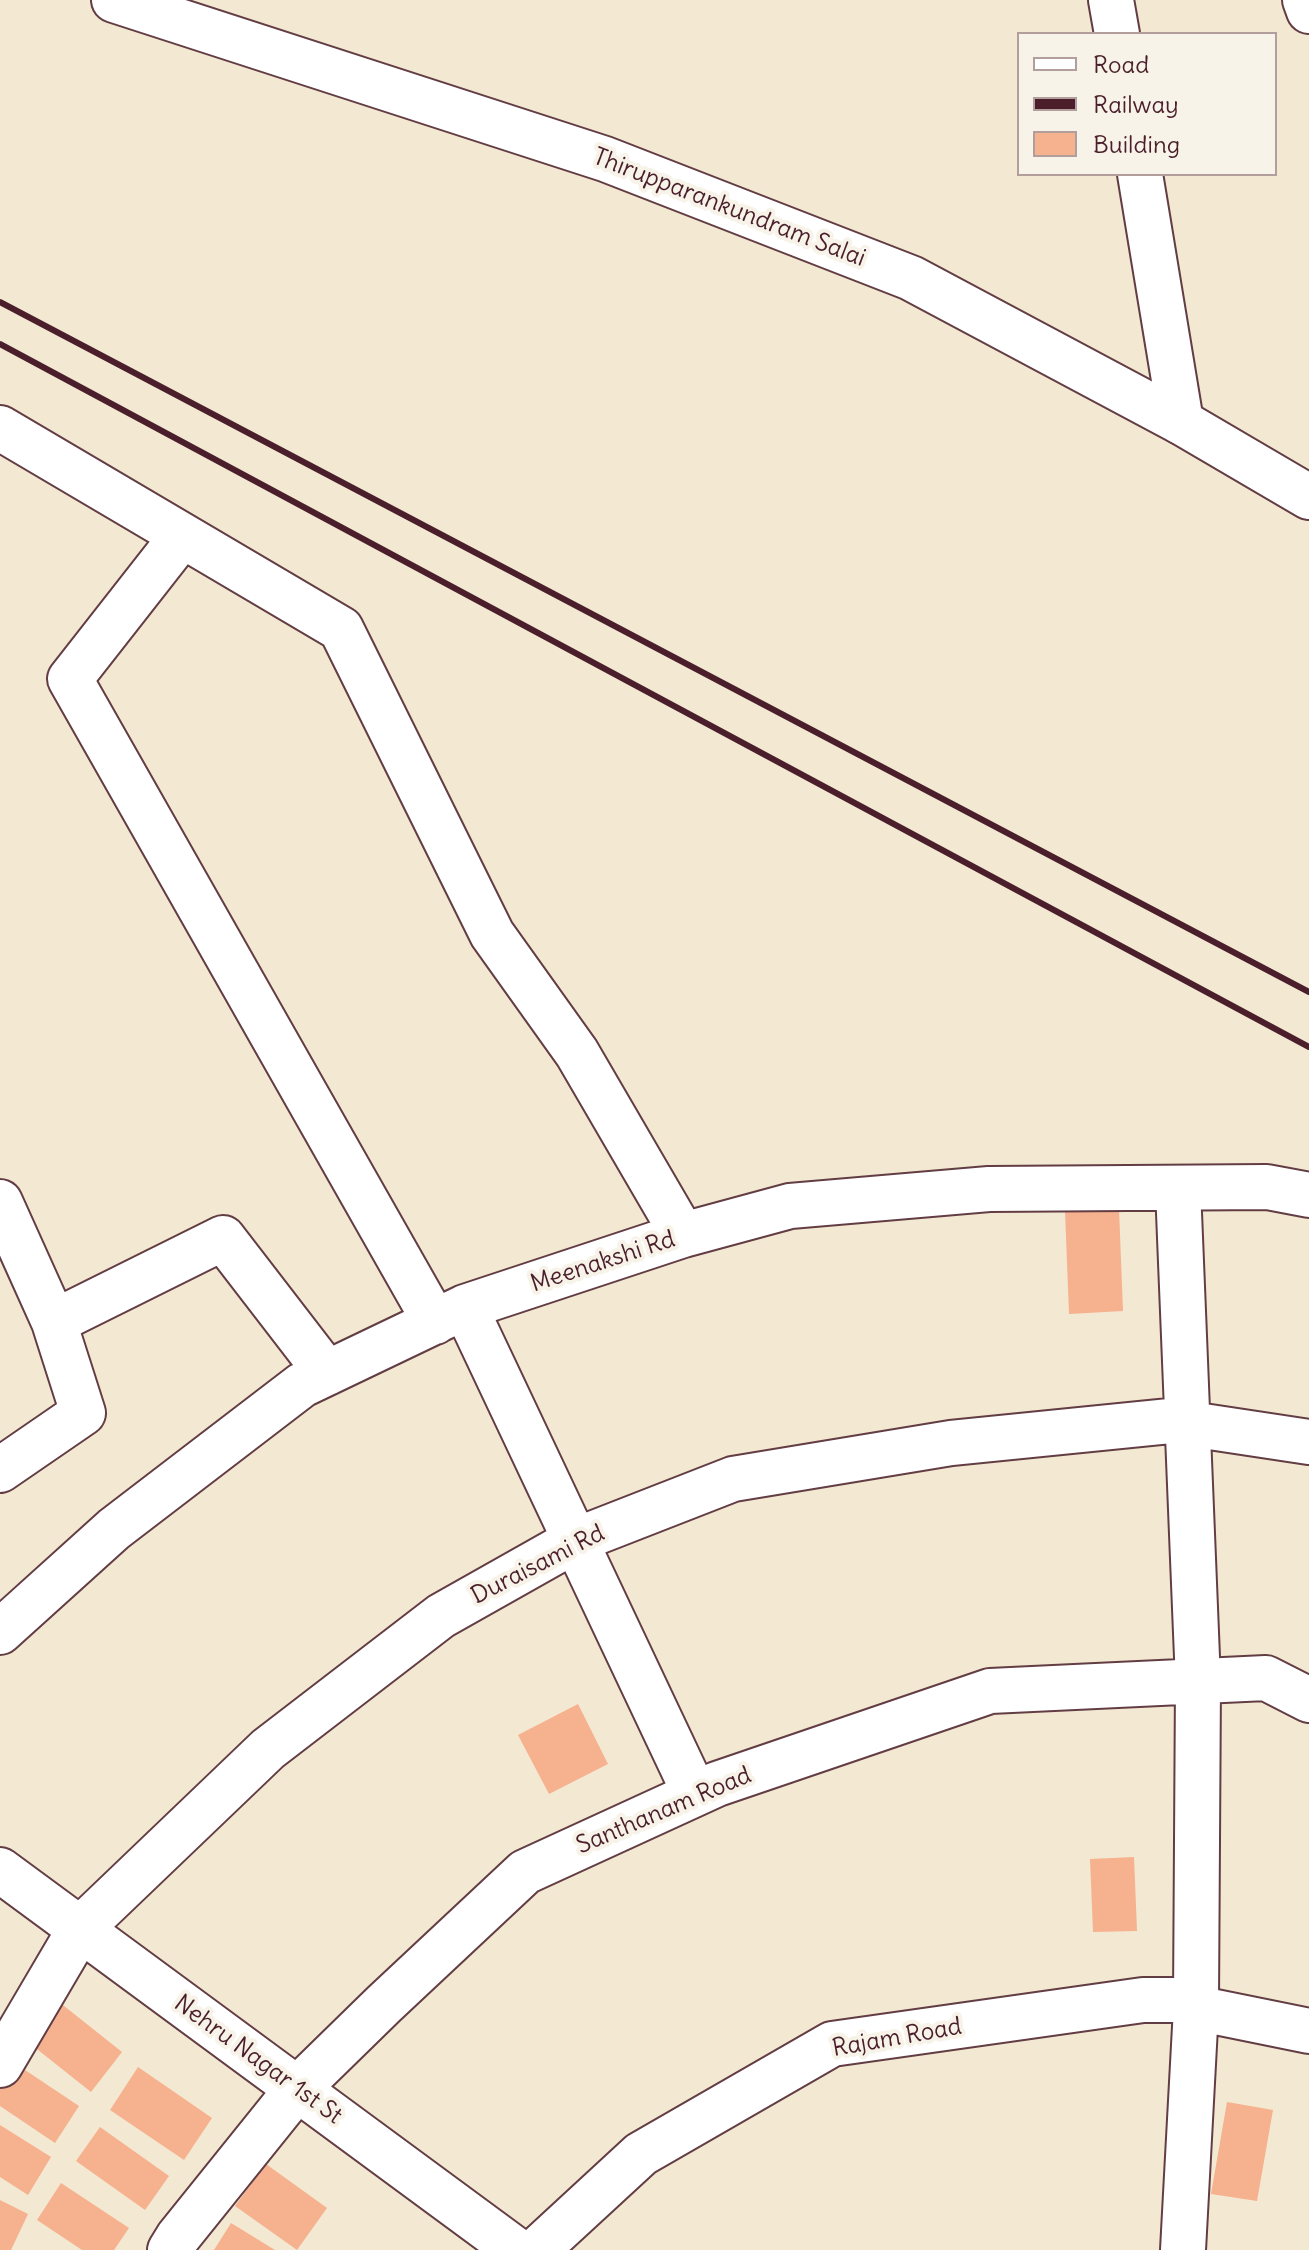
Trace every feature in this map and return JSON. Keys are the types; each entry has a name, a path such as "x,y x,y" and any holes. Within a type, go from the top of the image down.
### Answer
{"street":[{"name":"Thirupparankundram Salai","path":"114,0 605,159 911,278 1181,422 1309,497"},
{"path":"1111,0 1117,32"},
{"path":"1305,0 1309,11"},
{"path":"1140,176 1181,422"},
{"path":"0,428 341,629 492,934 577,1053 683,1235"},
{"path":"182,536 70,679 450,1315 574,1541 695,1794"},
{"name":"Meenakshi Rd","path":"0,1632 114,1529 302,1385 450,1315 683,1235 790,1206 989,1189 1267,1187 1309,1195"},
{"path":"1178,1188 1198,1682 1196,2004 1183,2250"},
{"path":"0,1202 54,1322 83,1413 0,1470"},
{"path":"54,1322 223,1238 327,1373"},
{"name":"Duraisami Rd","path":"0,2065 80,1929 268,1749 441,1616 574,1541 733,1479 951,1443 1170,1421 1309,1442"},
{"name":"Santhanam Road","path":"170,2250 297,2089 525,1872 717,1784 990,1691 1266,1678 1309,1700"},
{"name":"Nehru Nagar 1st St","path":"0,1870 516,2250"},
{"name":"Rajam Road","path":"537,2250 641,2154 832,2044 1143,2000 1196,2004 1309,2031"}],"building":[{"path":"1119,1209 1123,1311 1069,1314 1065,1211"},
{"path":"578,1704 608,1764 549,1794 518,1735"},
{"path":"1134,1857 1137,1931 1093,1932 1090,1859"},
{"path":"54,1998 122,2052 91,2092 23,2038"},
{"path":"16,2064 79,2106 55,2143 0,2106 0,2088"},
{"path":"138,2067 212,2118 184,2160 110,2110"},
{"path":"1227,2102 1273,2110 1257,2201 1211,2194"},
{"path":"0,2125 51,2157 28,2195 0,2177"},
{"path":"100,2127 169,2176 145,2210 76,2161"},
{"path":"266,2164 327,2208 297,2250 235,2206"},
{"path":"61,2183 129,2228 114,2250 82,2250 37,2220"},
{"path":"0,2200 28,2214 11,2250 0,2250"},
{"path":"231,2223 275,2250 214,2250"}],"railway":[{"path":"0,302 1309,992"},
{"path":"0,344 1309,1047"}]}
